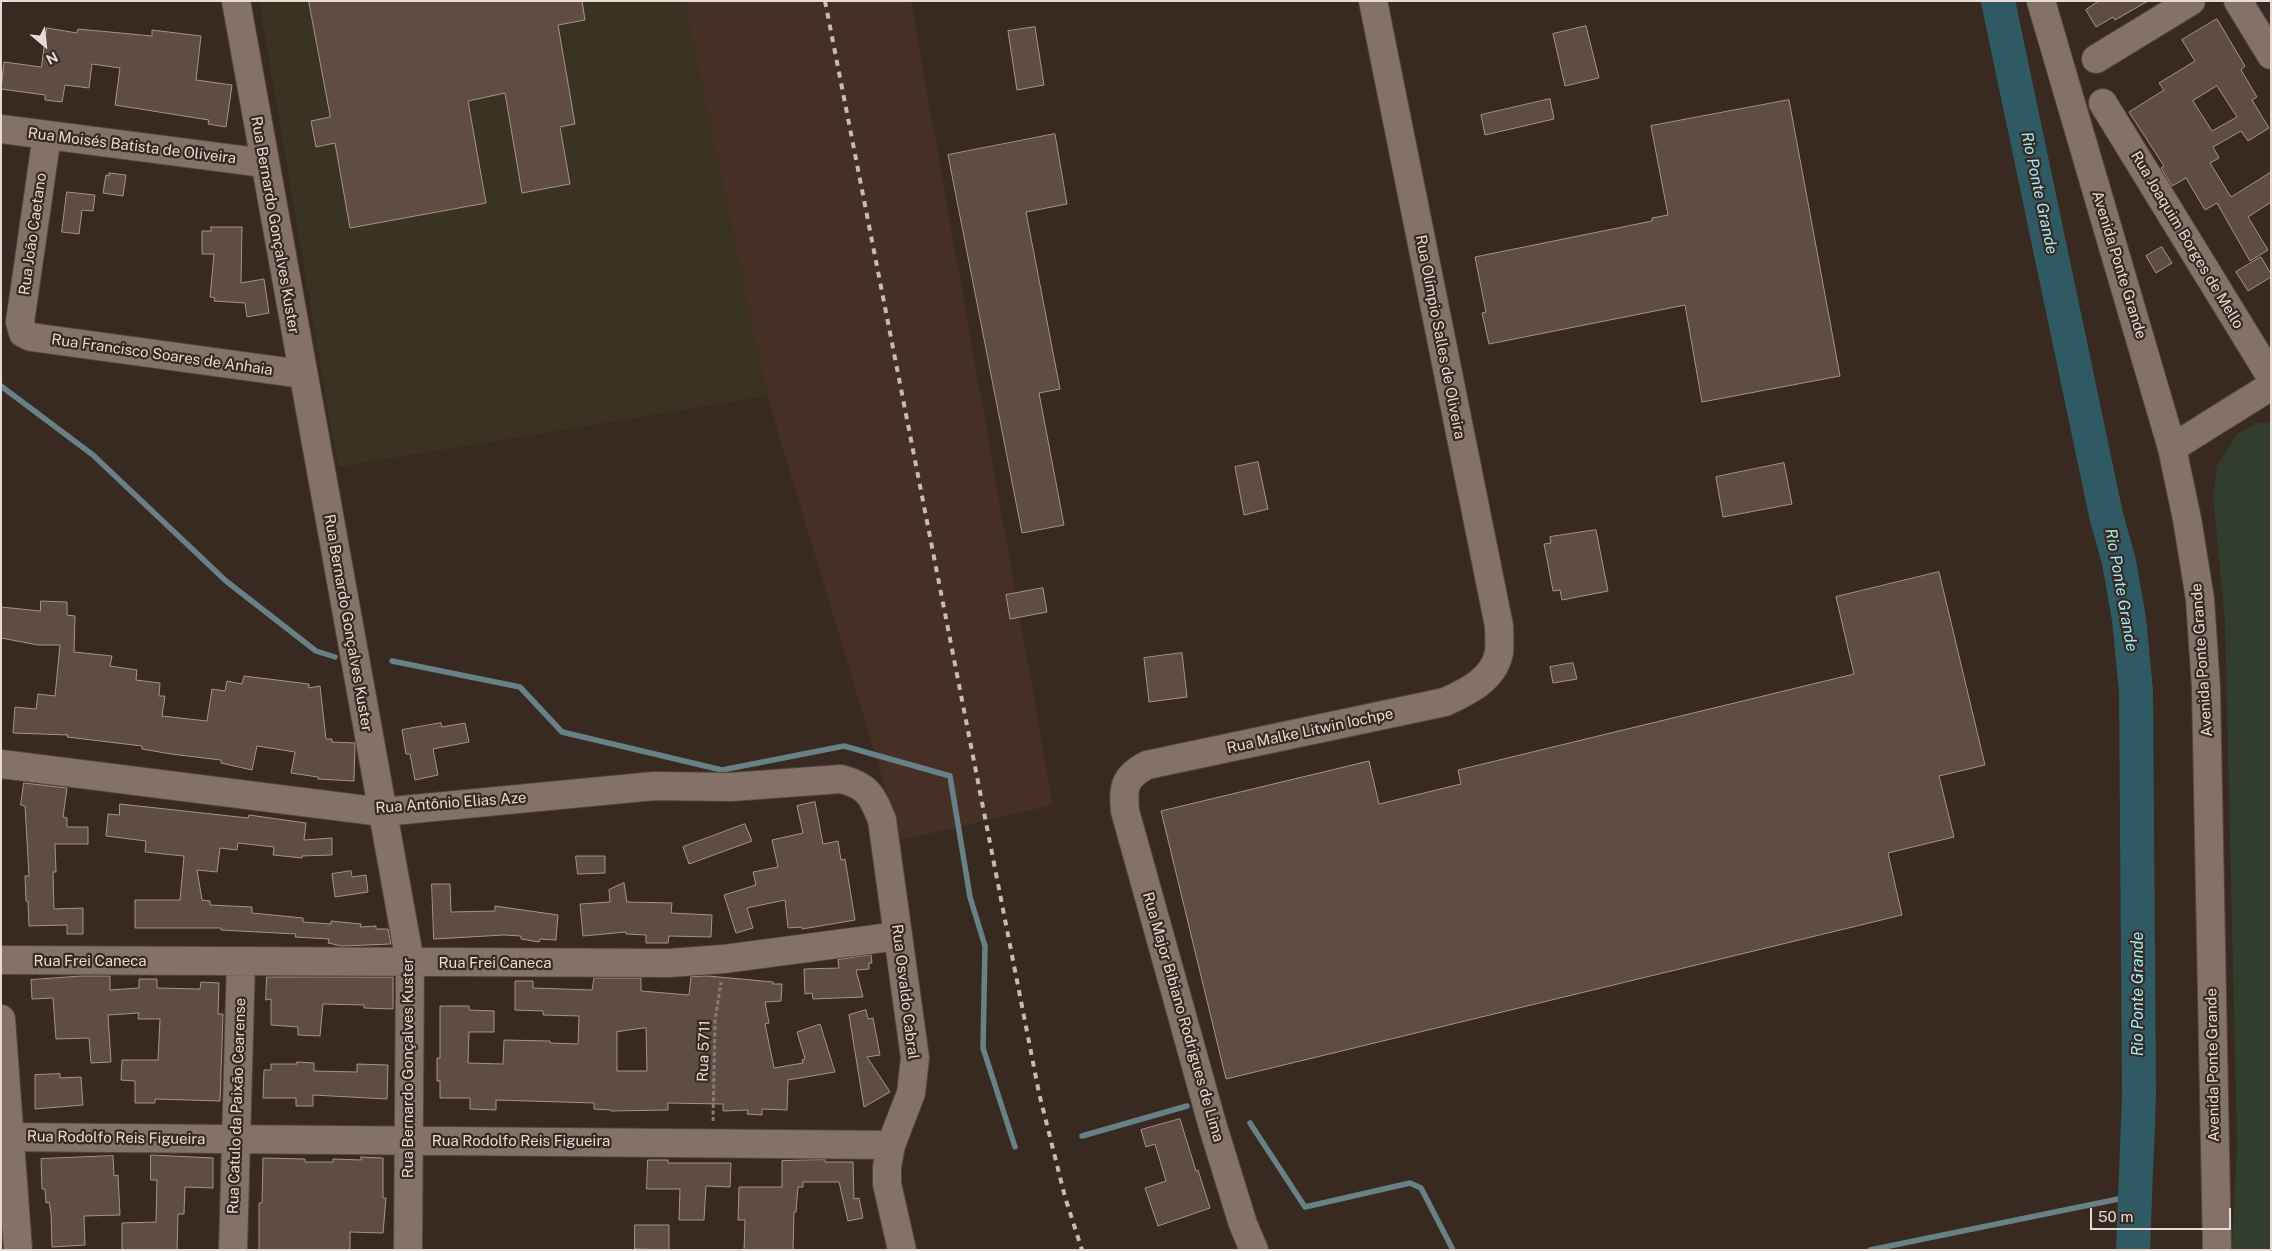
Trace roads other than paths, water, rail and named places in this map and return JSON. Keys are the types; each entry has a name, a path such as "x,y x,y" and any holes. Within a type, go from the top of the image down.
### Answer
{"street":[{"name":"Rua Bernardo Gonçalves Kuster","path":"236,1 302,374 410,962 408,1250"},
{"name":"Rua Olímpio Salles de Oliveira","path":"1372,1 1499,626 1499,654 1490,673"},
{"name":"Avenida Ponte Grande","path":"2041,1 2172,448 2187,519 2200,599 2206,688 2217,1250"},
{"path":"2096,59 2190,1"},
{"path":"2238,1 2271,55"},
{"name":"Rua Joaquim Borges de Mello","path":"2103,102 2271,377"},
{"name":"Rua Moisés Batista de Oliveira","path":"1,129 264,163"},
{"name":"Rua João Caetano","path":"23,333 20,322 47,135"},
{"name":"Rua Francisco Soares de Anhaia","path":"23,333 31,337 302,374"},
{"path":"2172,448 2271,386"},
{"name":"Rua Malke Litwin Iochpe","path":"1127,781 1134,772 1147,765 1446,702 1474,689 1490,673"},
{"name":"Rua Antônio Elias Aze","path":"1,764 382,812 654,786 731,788 840,778 858,783 868,792"},
{"name":"Rua Major Bibiano Rodrigues de Lima","path":"1127,781 1124,795 1125,811 1213,1127 1243,1224 1254,1250"},
{"name":"Rua Osvaldo Cabral","path":"868,792 882,820 915,1058 909,1100 891,1145 887,1167 887,1184 902,1250"},
{"name":"Rua Frei Caneca","path":"1,960 669,964 724,959 898,936"},
{"name":"Rua Catulo da Paixão Cearense","path":"233,1250 241,961"},
{"path":"1,1019 6,1137 18,1250"},
{"name":"Rua Rodolfo Reis Figueira","path":"6,1137 891,1145"}],"waterway":[{"name":"Rio Ponte Grande","path":"1998,1 2106,515 2119,562 2129,619 2136,691 2139,1096 2133,1250"},
{"path":"1,386 93,455 226,581 316,651 335,657"},
{"path":"392,661 520,687 562,732 722,770 844,746 950,776 970,897 985,946 983,1048 1015,1147"},
{"path":"1082,1136 1187,1106"},
{"path":"1250,1123 1305,1207 1410,1183 1421,1188 1453,1250"},
{"path":"1870,1250 2133,1196"}],"railway":[{"path":"825,1 1039,1093 1065,1197 1082,1250"}]}
